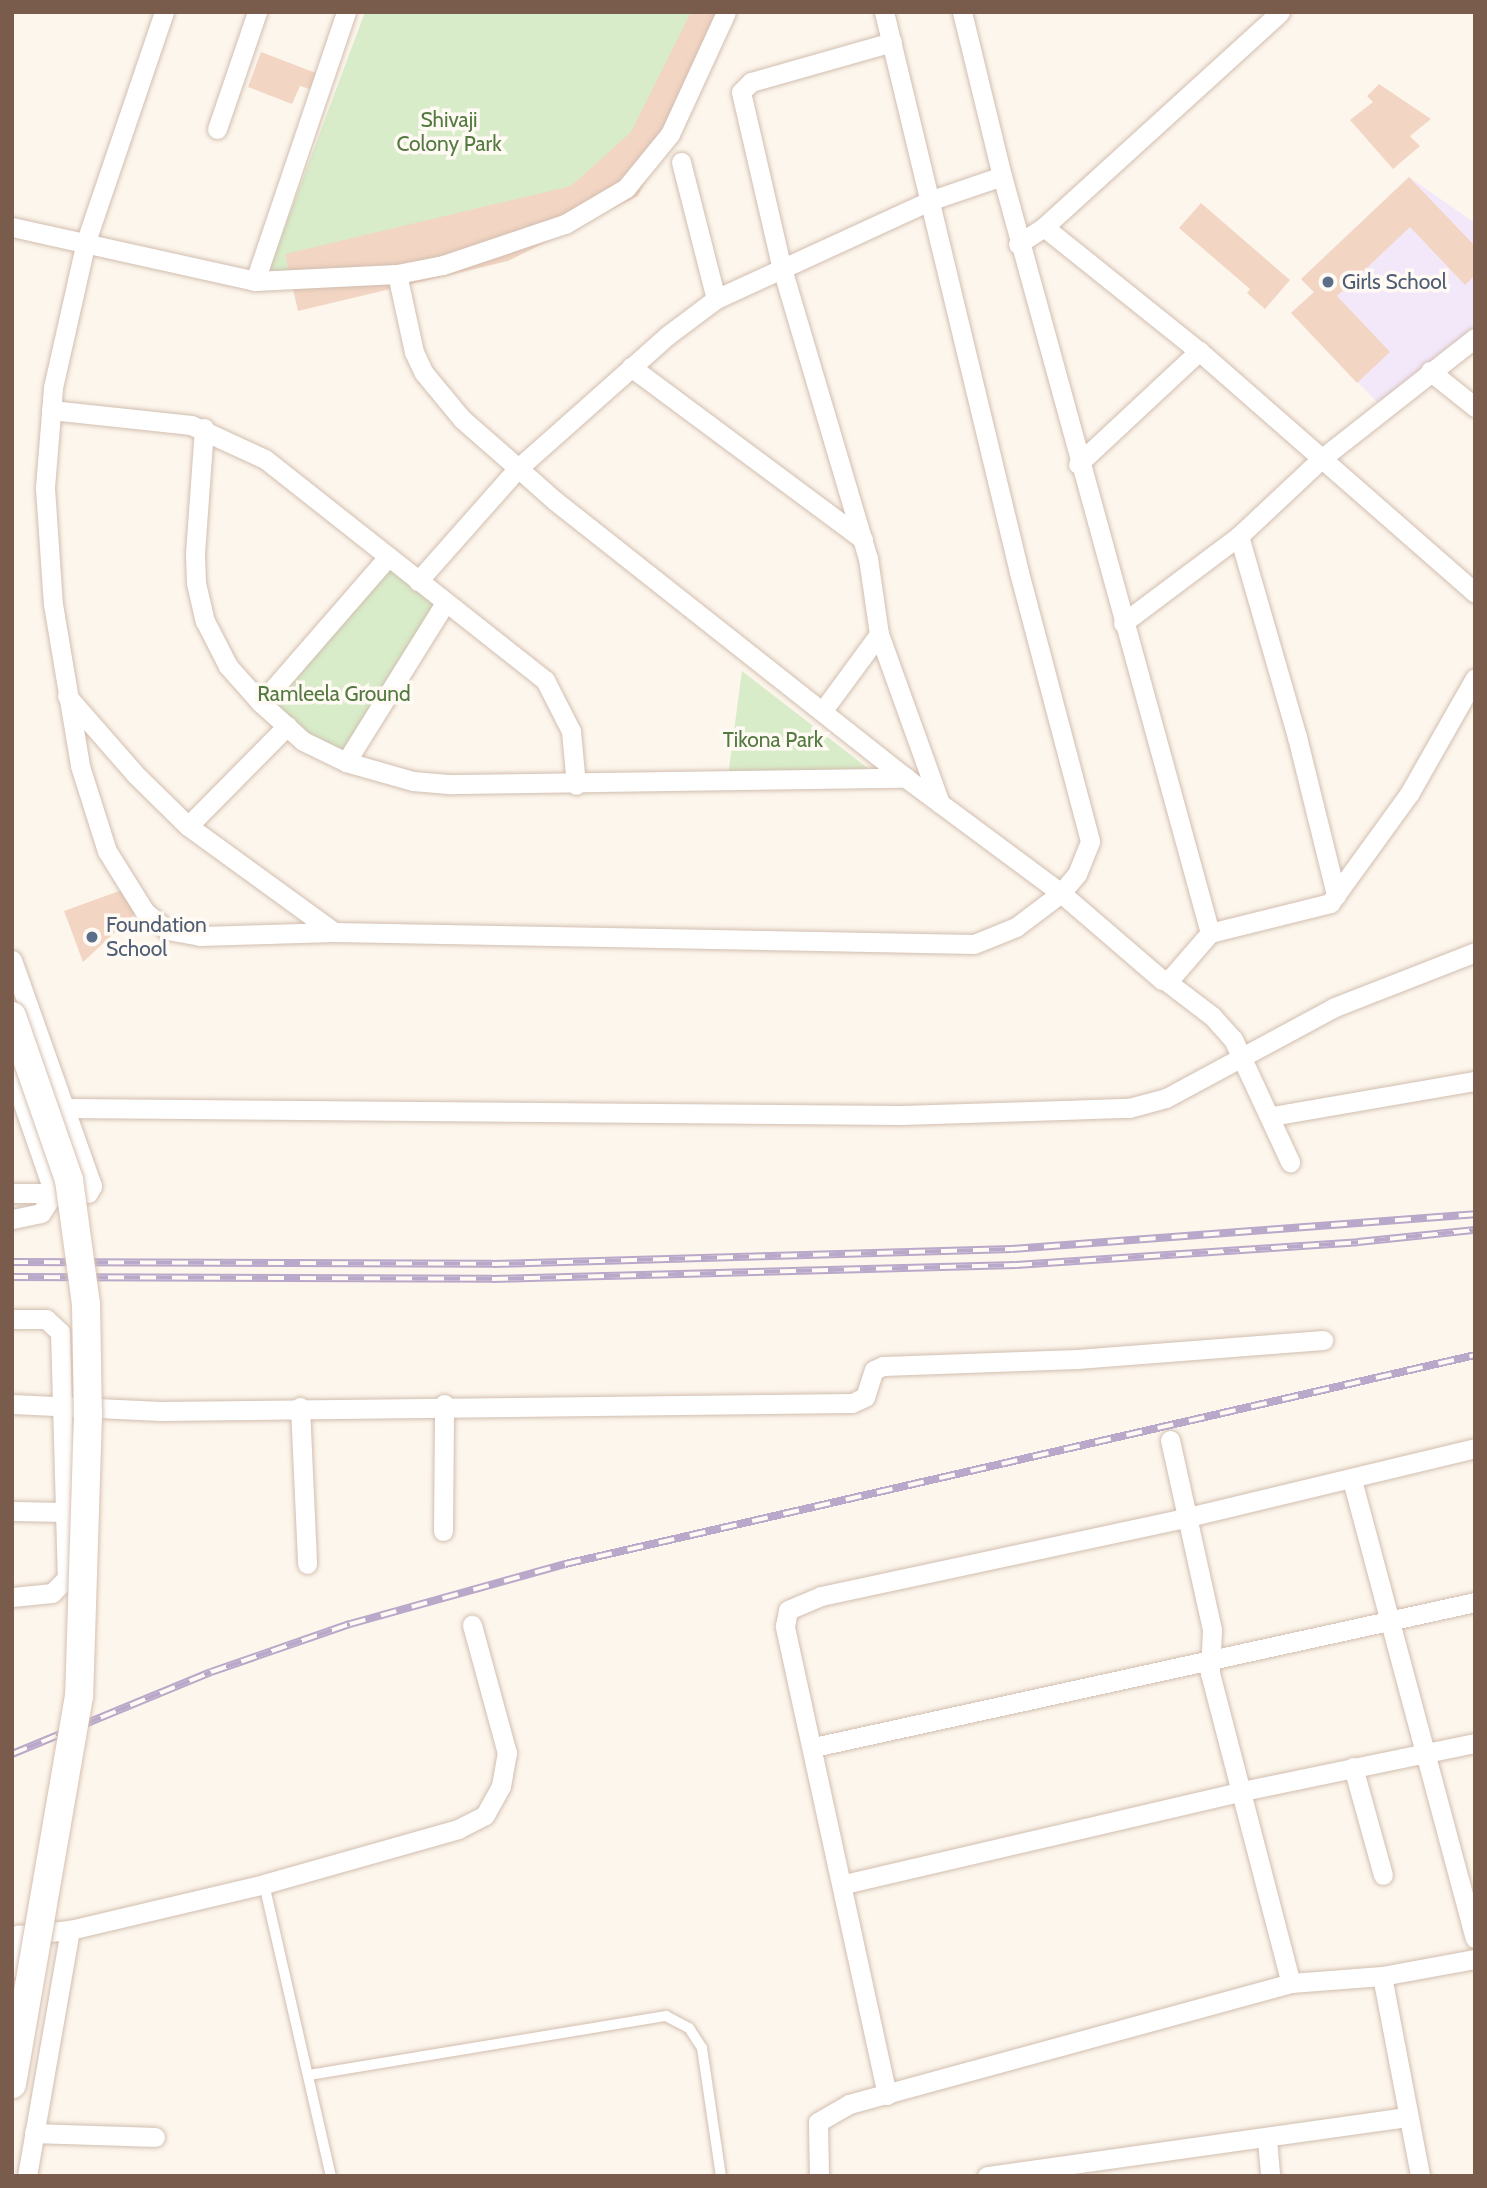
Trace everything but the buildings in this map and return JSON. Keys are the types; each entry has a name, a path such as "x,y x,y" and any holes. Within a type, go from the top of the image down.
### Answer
{"main road":[{"path":"12,1016 69,1180 86,1304 88,1414 79,1696 12,2084"}],"street":[{"path":"164,12 86,241 51,410 45,488 47,553 80,766 107,852 135,900 167,930 200,936 334,932 974,943 1016,927 1061,893 1085,861 1090,841 1087,821 1019,572 884,12"},
{"path":"217,129 257,12"},
{"path":"255,281 346,12"},
{"path":"12,227 86,241 255,281 397,274 443,265 565,225 626,188 670,134 726,12"},
{"path":"962,12 1018,244 1210,933"},
{"path":"1018,244 1044,227 1280,12"},
{"path":"892,42 742,88 781,265 863,539 879,634 940,803"},
{"path":"681,162 716,299"},
{"path":"418,581 518,468 631,367 716,299 781,265 929,201 1002,176"},
{"path":"1044,227 1199,351 1475,593"},
{"path":"397,274 414,352 424,373 462,419 518,468 824,709 906,778 1061,893 1212,1016 1244,1057 1290,1162"},
{"path":"1124,624 1239,536 1321,459 1475,338"},
{"path":"1078,464 1199,351"},
{"path":"631,367 863,539"},
{"path":"1430,371 1475,407"},
{"path":"51,410 204,428 265,459 545,680 557,697 571,731 576,785"},
{"path":"204,428 195,554 200,605 228,666 261,702 303,741 346,762 414,781 576,785 906,778"},
{"path":"1239,536 1297,737 1336,895"},
{"path":"261,702 388,557"},
{"path":"346,762 445,603"},
{"path":"824,709 879,634"},
{"path":"1166,981 1210,933 1327,905 1409,794 1475,678"},
{"path":"67,695 135,774 188,826 334,932"},
{"path":"188,826 287,726"},
{"path":"67,1108 901,1115 1089,1110 1152,1103 1335,1007 1475,952"},
{"path":"12,960 67,1108 92,1186 88,1193 12,1193"},
{"path":"12,1072 54,1193"},
{"path":"1272,1116 1475,1081"},
{"path":"12,1219 41,1213 54,1193"},
{"path":"12,1319 46,1319 57,1327 63,1407 66,1512 65,1583 52,1593 12,1597"},
{"path":"12,1404 161,1411 444,1404 852,1403 865,1397 874,1370 883,1366 1077,1359 1323,1340"},
{"path":"443,1531 444,1404"},
{"path":"300,1407 307,1564"},
{"path":"1170,1440 1184,1518 1212,1630 1211,1661 1238,1792 1291,1983"},
{"path":"887,2095 844,1884 786,1626 788,1610 795,1606 1352,1480 1475,1448"},
{"path":"1352,1480 1422,1752 1475,1938"},
{"path":"12,1511 66,1512"},
{"path":"814,1747 1090,1683 1211,1661 1475,1602"},
{"path":"12,1968 18,1935 70,1930 264,1884 458,1829 485,1815 508,1761 472,1625"},
{"path":"844,1884 1238,1792 1475,1743"},
{"path":"1353,1767 1382,1875"},
{"path":"27,2176 70,1930"},
{"path":"819,2176 818,2122 849,2104 1076,2039 1291,1983 1381,1976 1475,1959"},
{"path":"1381,1976 1419,2176"},
{"path":"987,2176 1267,2139 1408,2117"},
{"path":"34,2133 155,2137"},
{"path":"1267,2139 1270,2176"}],"lane":[{"path":"264,1884 331,2176"},
{"path":"309,2075 666,2016 689,2028 702,2048 721,2176"}],"shaded area":[{"path":"1409,177 1475,223 1475,331 1450,345 1380,405 1291,313 1314,292 1301,279"}],"green space":[{"name":"Shivaji Colony Park","path":"365,12 726,12 663,147 407,270 261,291"},
{"name":"Ramleela Ground","path":"389,564 439,604 344,759 305,737 270,703"},
{"name":"Tikona Park","path":"742,671 878,776 728,776"}],"railway":[{"path":"12,1262 493,1264 1012,1249 1475,1214"},
{"path":"12,1277 492,1279 1016,1265 1358,1242 1475,1230"},
{"path":"12,1754 211,1672 350,1624 565,1564 1475,1355"}],"place":[{"name":"Girls School","path":"1328,282"},
{"name":"Foundation School","path":"92,937"}]}
